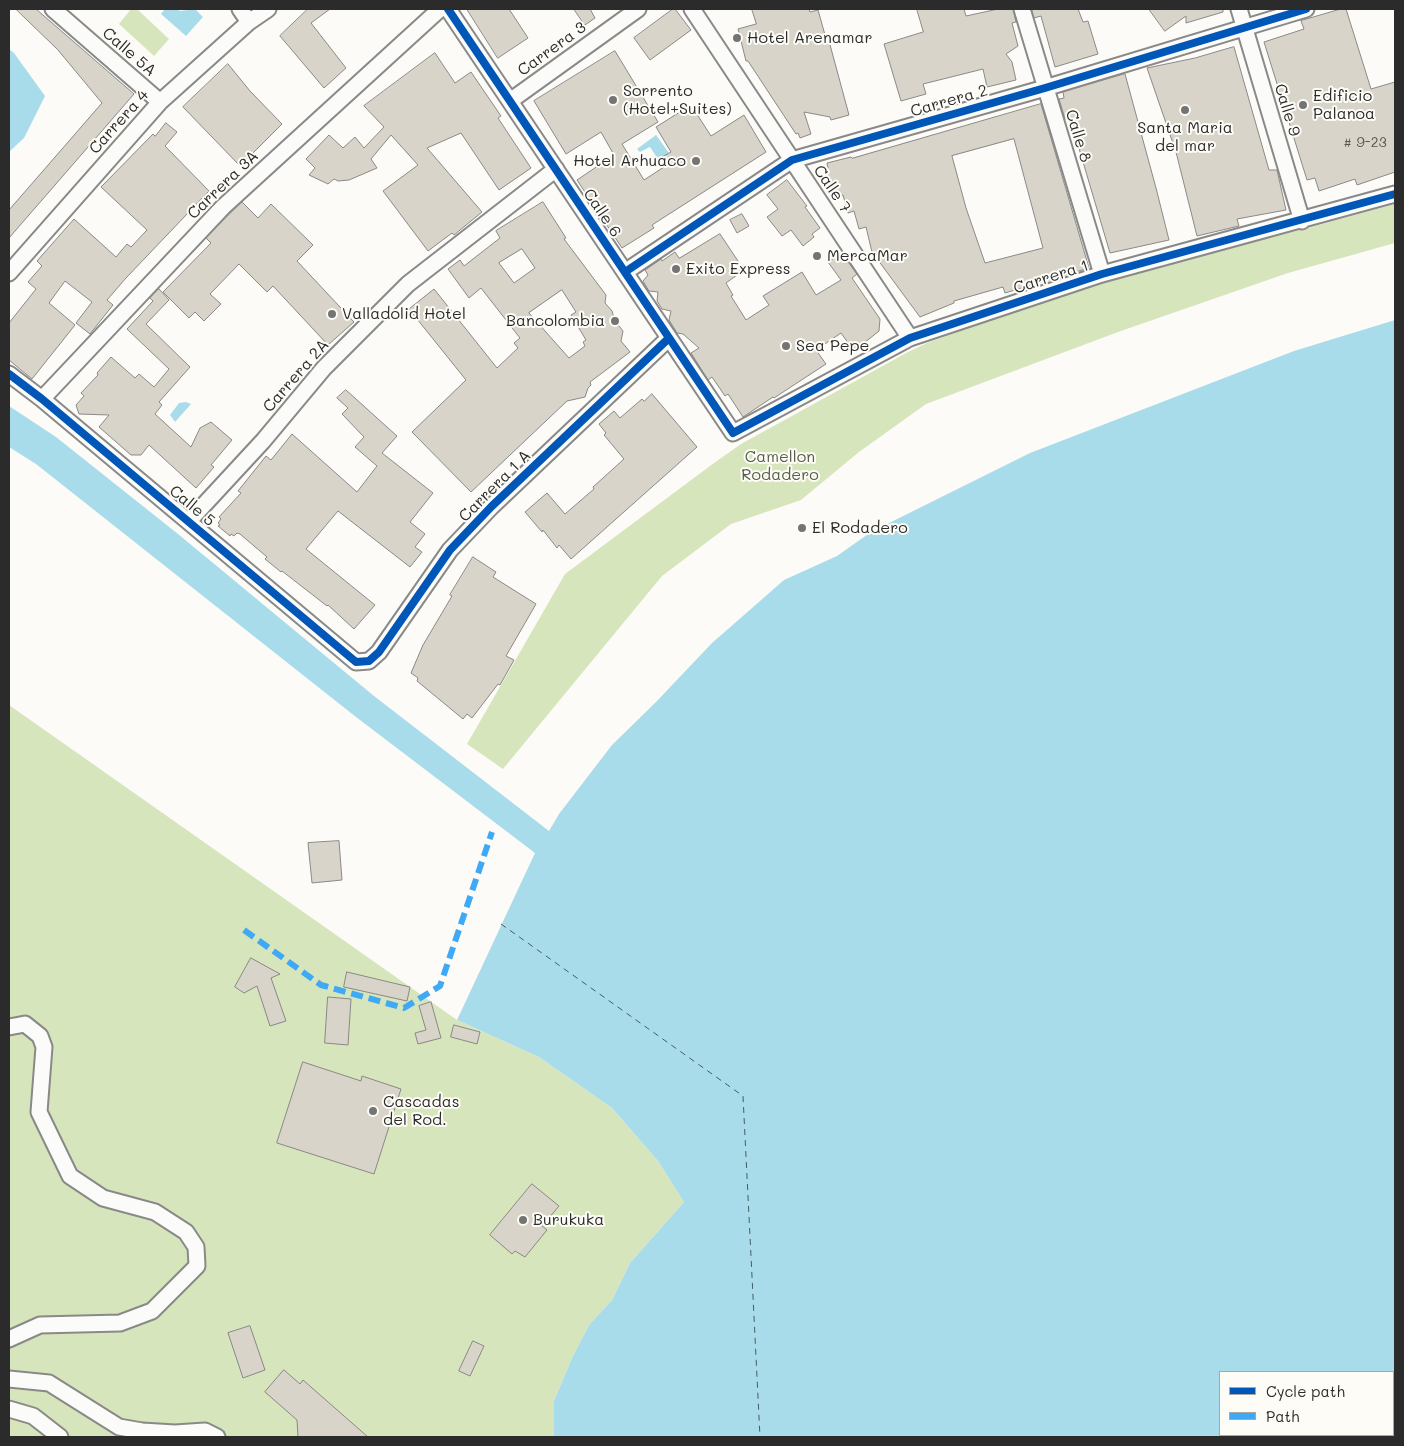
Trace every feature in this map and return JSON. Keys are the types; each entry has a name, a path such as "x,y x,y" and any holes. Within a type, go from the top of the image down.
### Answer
{"street":[{"name":"Calle 5A","path":"53,9 160,102"},
{"path":"240,9 249,22"},
{"name":"Carrera 4","path":"9,272 160,102 249,22 268,9"},
{"name":"Carrera 3A","path":"42,399 223,207 440,9"},
{"name":"Calle 6","path":"448,9 733,433"},
{"name":"Carrera 3","path":"510,101 638,9"},
{"name":"Calle 7","path":"692,9 910,338"},
{"name":"Calle 8","path":"1022,9 1102,274"},
{"name":"Calle 9","path":"1238,9 1302,220"},
{"name":"Carrera 2","path":"625,272 792,160 1045,88 1306,9"},
{"name":"Carrera 2A","path":"189,521 263,441 324,368 408,284 556,170"},
{"name":"Carrera 1","path":"733,433 910,338 1102,274 1395,194"},
{"name":"Carrera 1 A","path":"356,662 369,661 379,652 450,550 492,506 670,338"},
{"name":"Calle 5","path":"9,374 42,399 189,521 356,662"},
{"path":"9,1027 25,1024 40,1036 44,1047 39,1112 70,1176 103,1198 155,1212 186,1232 196,1247 197,1266 152,1311 120,1323 40,1325 9,1339"},
{"path":"9,1379 49,1383 119,1427 158,1432 205,1431 217,1437"},
{"path":"9,1409 33,1416 60,1437"}],"green space":[{"path":"131,9 137,9 169,39 154,56 119,24"},
{"name":"Camellon Rodadero","path":"1395,204 1395,243 1288,273 1118,332 926,404 859,452 801,500 731,524 662,576 503,769 467,744 565,574 741,444 927,343 1101,280"},
{"path":"9,705 457,1020 539,1057 612,1108 658,1161 684,1202 630,1263 612,1300 589,1325 572,1358 554,1401 554,1437 9,1437"}],"water":[{"path":"165,9 177,9 180,11 195,9 203,17 186,36 161,14"},
{"path":"9,49 14,53 45,96 24,138 9,152"},
{"path":"656,135 669,153 658,159 650,147 640,152 637,149"},
{"path":"1395,320 1395,1437 554,1437 554,1401 572,1358 589,1325 612,1300 630,1263 684,1202 658,1161 612,1108 539,1057 457,1020 535,853 356,717 36,464 9,447 9,406 56,437 178,534 374,696 549,831 559,814 612,745 712,643 784,580 837,556 871,532 1030,453 1294,351"},
{"path":"186,402 191,404 175,422 170,415 179,403"}],"building":[{"path":"16,9 36,9 134,94 9,238 9,210 102,103 58,50"},
{"path":"308,9 330,9 311,23 346,68 324,88 280,36"},
{"path":"467,9 509,9 528,38 498,58"},
{"path":"574,9 590,9 595,18 585,25"},
{"path":"675,9 691,30 650,60 634,38"},
{"path":"752,9 809,9 810,12 818,10 827,42 829,41 849,115 831,120 830,117 804,112 811,134 800,138 798,133 796,134 748,61 746,61 738,29 756,24"},
{"path":"917,9 964,9 966,16 998,9 1013,9 1016,22 1012,23 1018,46 1006,54 1012,62 1016,80 987,87 983,69 923,84 926,94 901,101 884,44 923,32"},
{"path":"1032,9 1078,9 1083,22 1088,21 1098,54 1055,67 1041,16 1034,18"},
{"path":"1149,9 1223,9 1223,12 1186,23 1186,16 1165,31"},
{"path":"1346,9 1371,89 1395,82 1395,172 1357,185 1355,179 1319,191 1315,178 1307,180 1264,42 1304,29 1301,21"},
{"path":"1234,47 1269,170 1277,170 1286,210 1237,219 1239,226 1197,236 1176,152 1147,68 1195,58"},
{"path":"615,51 658,122 622,144 644,180 667,165 662,157 671,152 656,127 691,105 711,136 744,115 766,152 652,225 654,228 622,248 577,180 614,155 601,132 566,154 534,101"},
{"path":"435,53 455,83 471,72 501,116 498,118 531,168 499,190 461,133 427,148 482,212 454,235 452,233 428,251 383,191 418,165 391,135 371,159 377,168 349,180 338,181 334,179 328,184 309,175 315,168 306,159 329,135 343,148 355,137 364,148 384,127 364,106"},
{"path":"228,64 250,91 282,124 240,166 183,107"},
{"path":"1125,74 1169,240 1110,253 1070,118 1065,119 1059,99 1064,98 1063,92"},
{"path":"1041,104 1089,268 1005,293 1003,287 954,301 954,303 920,317 872,252 866,227 859,229 854,211 848,213 843,195 838,196 834,181 827,183 824,169 828,168 827,163 852,158","holes":["1014,139 1043,248 985,263 966,208 952,156"]},
{"path":"166,123 177,132 165,146 209,191 107,300 113,305 90,334 76,323 92,302 65,281 49,303 75,325 32,379 9,360 9,323 36,289 28,282 42,266 37,261 74,219 116,257 127,244 131,247 147,230 101,187 153,134 155,136"},
{"path":"787,180 807,206 805,207 820,228 812,234 814,237 803,246 791,230 782,236 767,217 778,209 767,195"},
{"path":"242,202 258,218 271,204 313,245 297,261 354,322 328,345 273,286 267,292 239,264 210,294 221,304 204,321 195,312 189,318 163,292 211,243 206,238"},
{"path":"543,202 566,238 564,239 606,295 605,303 612,311 615,321 623,331 621,341 630,352 590,382 591,385 585,397 567,401 471,492 412,432 466,380 409,309 434,289 497,368 518,348 514,343 520,338 481,288 469,298 448,269 460,260 464,266 500,238 496,231","holes":["522,249 535,268 514,283 499,263","562,290 576,312 571,315 586,340 583,342 585,346 569,358 529,313"]},
{"path":"742,214 749,226 737,233 730,220"},
{"path":"720,234 744,270 726,283 733,295 731,296 746,320 769,305 763,296 802,272 816,295 841,280 828,262 840,254 857,274 852,278 880,319 879,331 854,351 841,333 816,350 826,364 743,417 728,394 725,396 712,377 708,380 691,353 699,348 683,334 677,333 669,320 671,311 662,309 657,301 658,292 649,291 643,281 648,275 645,270 661,259 662,261 675,252 679,258"},
{"path":"159,289 169,300 146,324 190,367 159,402 162,405 155,414 191,447 200,428 211,422 232,440 211,465 214,467 196,488 149,445 141,455 131,455 99,427 109,415 79,414 76,405 84,396 81,393 98,375 97,373 111,357 135,378 139,374 154,387 169,369 127,329 153,301 150,298"},
{"path":"346,390 397,436 382,453 433,493 410,522 425,534 415,547 422,552 410,567 338,511 306,549 375,605 354,629 328,605 265,559 267,557 240,534 237,533 234,536 231,534 230,536 218,526 221,519 219,517 241,493 238,491 266,456 271,460 292,434 357,492 377,466 355,447 364,437 342,414 348,408 337,398"},
{"path":"652,394 697,447 571,559 559,545 557,548 525,512 547,493 565,514 594,489 593,487 624,459 604,435 606,433 599,424 614,411 620,418 642,399 644,401"},
{"path":"473,557 496,572 493,577 536,604 506,656 514,660 500,685 498,684 472,718 467,714 463,719 417,681 418,678 411,673 423,645"},
{"path":"339,841 342,880 312,883 308,843"},
{"path":"251,958 280,974 271,978 286,1021 270,1026 257,986 244,993 235,987"},
{"path":"347,972 410,987 407,1001 344,987"},
{"path":"328,997 351,999 348,1045 325,1043"},
{"path":"431,1002 441,1038 418,1044 415,1033 426,1030 419,1006"},
{"path":"454,1025 480,1032 477,1044 451,1037"},
{"name":"Cascadas del Rod.","path":"303,1062 361,1081 362,1076 401,1089 374,1174 277,1143"},
{"name":"Burukuka","path":"532,1184 559,1206 542,1226 547,1230 525,1257 515,1251 512,1254 490,1235"},
{"path":"250,1326 265,1370 243,1378 228,1333"},
{"path":"473,1341 484,1346 470,1376 459,1371"},
{"path":"284,1370 300,1384 303,1380 368,1437 298,1437 297,1420 265,1392"}],"ferry route":[{"path":"501,924 743,1096 760,1437"}],"marked path":[{"path":"244,930 321,985 404,1008 440,986 492,832"}],"cycle path":[{"path":"448,9 733,433 910,338 1102,274 1395,194"},
{"path":"625,272 792,160 1045,88 1306,9"},
{"path":"9,374 42,399 356,662 369,661 379,652 450,550 492,506 669,338"}],"place":[{"name":"Hotel Arenamar","path":"737,38"},
{"name":"Sorrento (Hotel+Suites)","path":"613,100"},
{"name":"Edificio Palanoa","path":"1303,105"},
{"name":"Santa Maria del mar","path":"1185,110"},
{"name":"Hotel Arhuaco","path":"696,161"},
{"name":"MercaMar","path":"817,256"},
{"name":"Exito Express","path":"676,269"},
{"name":"Valladolid Hotel","path":"332,314"},
{"name":"Bancolombia","path":"615,321"},
{"name":"Sea Pepe","path":"786,346"},
{"name":"El Rodadero","path":"802,528"},
{"name":"Cascadas del Rod.","path":"373,1111"},
{"name":"Burukuka","path":"523,1220"}]}
